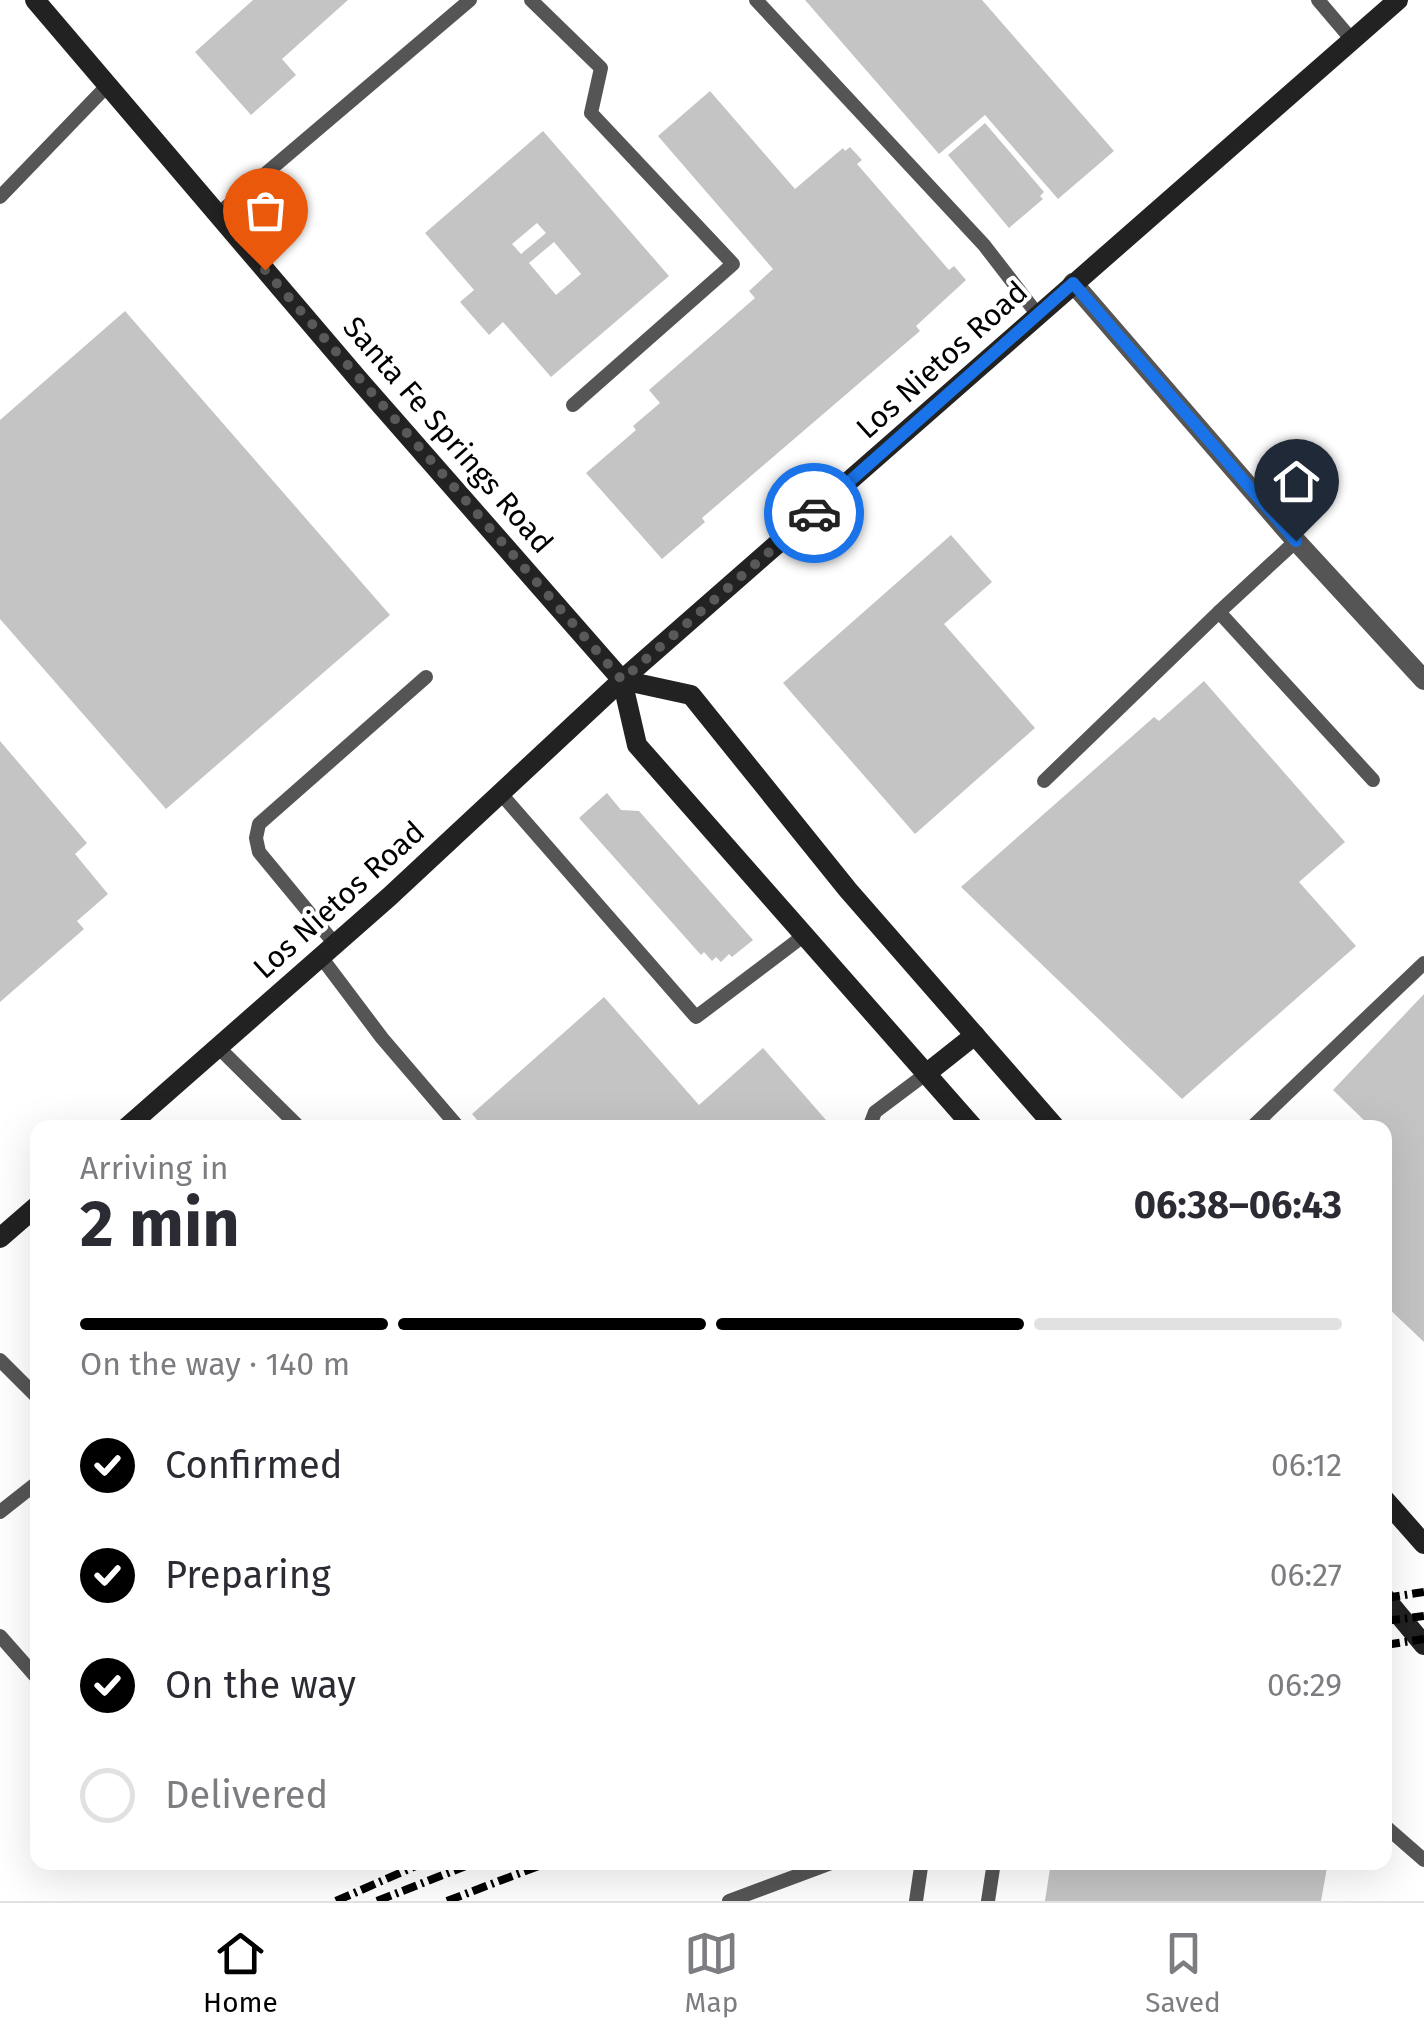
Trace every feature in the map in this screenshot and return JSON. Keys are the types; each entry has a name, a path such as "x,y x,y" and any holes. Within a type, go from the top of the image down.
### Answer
{"main road":[{"name":"Santa Fe Springs Road","path":"35,0 106,87 622,680 638,745 967,1120"},
{"name":"Los Nietos Road","path":"135,1120 502,796 622,680 1398,0"},
{"path":"622,680 691,695 848,890 1049,1120"},
{"path":"927,1073 975,1035"},
{"path":"0,1238 30,1212"},
{"path":"1392,1508 1424,1544"},
{"path":"1392,1606 1424,1645"}],"street":[{"path":"1073,283 1296,541 1424,680"}],"lane":[{"path":"218,214 470,0"},
{"path":"531,0 601,68 591,113 732,264 573,405"},
{"path":"756,0 984,245 1038,315"},
{"path":"1318,0 1352,40"},
{"path":"0,197 106,87"},
{"path":"1044,780 1296,541"},
{"path":"1219,612 1373,780"},
{"path":"426,676 259,824 256,838 259,852 382,1038 452,1120"},
{"path":"502,796 696,1018 806,934"},
{"path":"1259,1120 1424,963"},
{"path":"218,1047 292,1120"},
{"path":"872,1120 875,1112 927,1073"},
{"path":"0,1360 30,1390"},
{"path":"0,1512 30,1488"},
{"path":"0,1636 30,1670"},
{"path":"1392,1832 1424,1860"},
{"path":"728,1901 812,1870"},
{"path":"916,1901 921,1870"},
{"path":"988,1901 993,1870"}],"building":[{"path":"253,0 348,0 282,59 296,75 251,115 195,52"},
{"path":"805,0 982,0 1114,151 1058,199 985,115 939,154"},
{"path":"710,91 795,189 843,148 845,151 850,147 862,160 857,164 949,270 954,266 966,280 916,326 920,331 702,518 705,522 662,559 586,473 636,430 633,426 660,403 649,390 755,298 749,291 773,269 658,136"},
{"path":"985,123 1044,192 1040,196 1043,199 1009,228 948,155"},
{"path":"543,131 669,276 551,377 503,322 489,335 460,302 474,290 425,233","holes":["537,223 546,233 521,254 512,244","554,242 581,274 556,295 529,263"]},
{"path":"125,311 390,615 166,809 0,619 0,420"},
{"path":"951,535 992,582 944,624 1035,728 915,834 783,683"},
{"path":"1204,681 1345,842 1299,882 1356,946 1182,1099 961,887 1154,717 1159,721"},
{"path":"0,741 87,843 75,854 108,894 77,921 84,929 0,1002"},
{"path":"607,793 621,810 639,811 753,940 721,962 716,957 712,961 704,952 701,955 579,818"},
{"path":"1424,994 1424,1342 1392,1312 1392,1120 1364,1120 1333,1090"},
{"path":"604,997 699,1105 763,1048 826,1120 477,1120 472,1114"},
{"path":"1050,1870 1327,1870 1321,1901 1045,1901"}],"railway":[{"path":"1392,1597 1424,1592"},
{"path":"1392,1620 1424,1616"},
{"path":"1392,1644 1424,1639"},
{"path":"336,1901 407,1870"},
{"path":"377,1901 456,1870"},
{"path":"447,1901 528,1870"}],"way so far":[{"path":"265,270 622,680 814,513"}],"route":[{"path":"814,513 1073,283 1296,541"}]}
